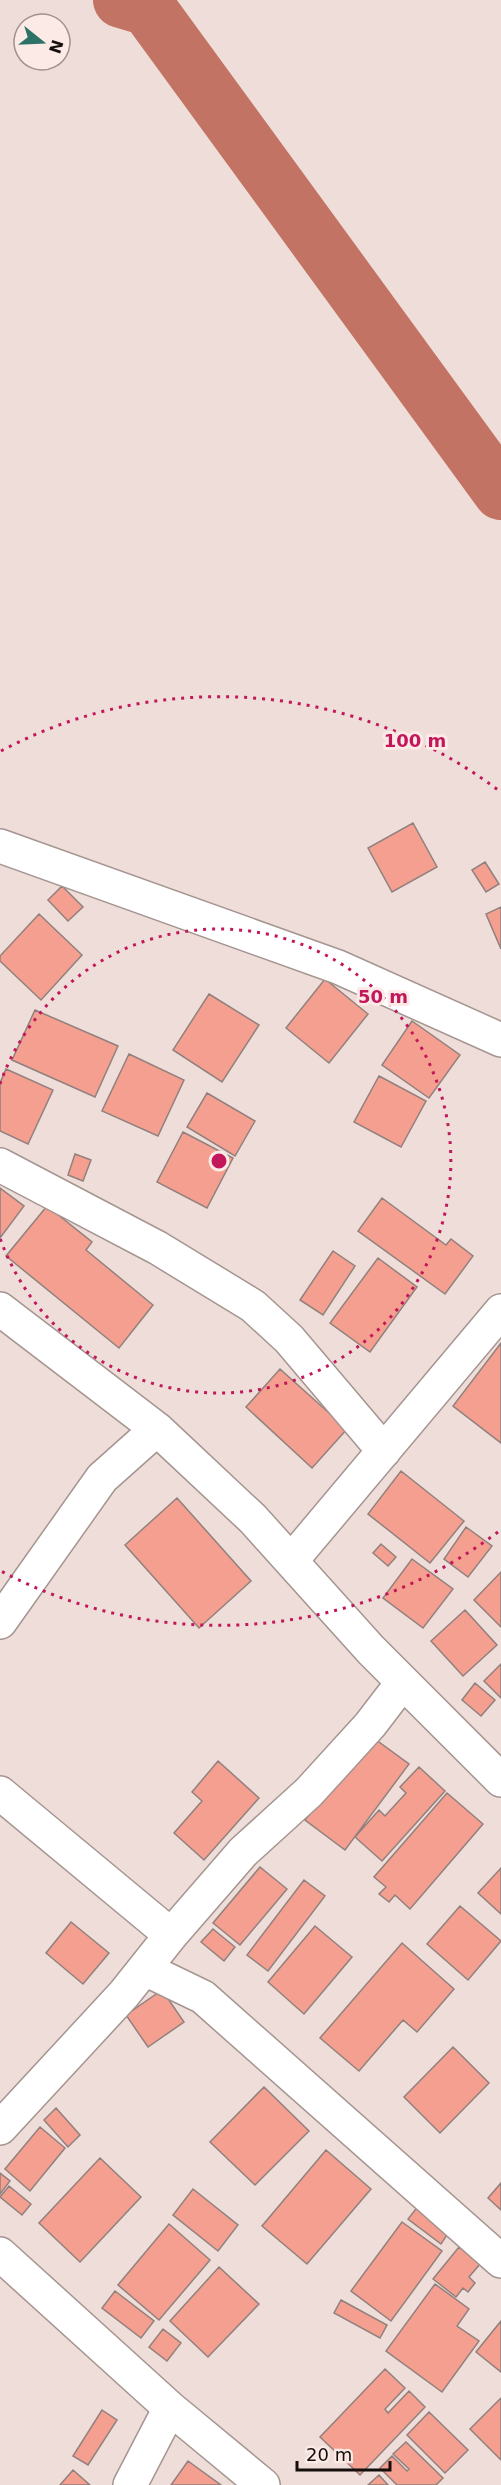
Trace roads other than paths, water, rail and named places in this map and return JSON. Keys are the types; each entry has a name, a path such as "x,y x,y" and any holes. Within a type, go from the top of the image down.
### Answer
{"street":[{"path":"0,846 338,967 501,1040"},
{"path":"0,1165 158,1248 253,1306 289,1340 384,1451"},
{"path":"0,1309 157,1429 253,1520 338,1615 501,1780"},
{"path":"291,1561 497,1323"},
{"path":"0,1622 102,1478 157,1429"},
{"path":"0,2128 124,1994 171,1935 243,1852 309,1792 370,1725 403,1682"},
{"path":"0,1793 171,1935"},
{"path":"145,1969 204,1997 501,2261"},
{"path":"0,2254 170,2408 263,2485"},
{"path":"130,2485 170,2408"}],"waterway":[{"path":"121,0 148,8 501,492"}]}
